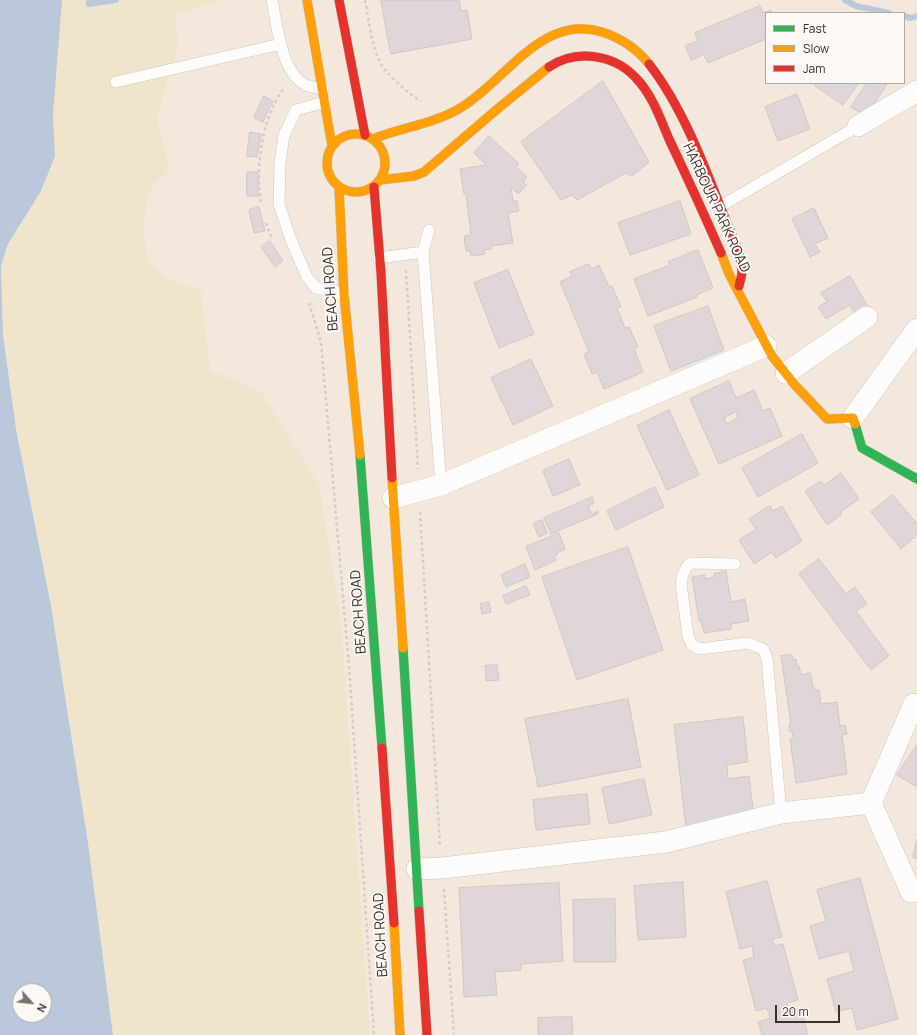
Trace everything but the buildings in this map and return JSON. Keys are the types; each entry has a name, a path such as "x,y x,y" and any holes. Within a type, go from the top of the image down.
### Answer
{"main road":[{"path":"307,0 323,89 325,102 324,110 332,146 326,164 332,181 339,187 356,193 377,184"},
{"path":"339,0 369,137"},
{"name":"HARBOUR PARK ROAD","path":"369,137 433,120 461,109 485,91 540,43 554,33 568,29 587,27 609,32 629,43 645,58 662,82 682,119 721,206 740,260 742,273 738,287"},
{"name":"HARBOUR PARK ROAD","path":"377,184 414,176 424,172 491,113 562,59 578,55 593,56 609,60 624,68 636,78 646,92 690,183 729,274 738,287 766,346 801,392 827,419 853,418"},
{"path":"332,146 347,135 356,133 369,137 380,145 386,163 384,172 377,184 379,258 427,1035"},
{"name":"BEACH ROAD","path":"339,187 344,294 364,497 391,866 400,1035"},
{"path":"853,418 862,448 917,479"}],"street":[{"path":"858,126 917,91"},
{"path":"786,373 867,317"},
{"path":"853,418 917,329"},
{"path":"393,498 441,485 766,346"},
{"path":"911,892 871,803 916,703"},
{"path":"417,869 442,868 666,842 781,813 871,803"}],"lane":[{"path":"272,0 281,44 288,67 295,76 307,85 323,89"},
{"path":"116,82 281,44"},
{"path":"325,102 296,110 284,135 280,163 280,204 291,240 307,277 316,288 344,294"},
{"path":"721,206 858,126"},
{"path":"429,230 423,252 441,485"},
{"path":"379,258 423,252"},
{"path":"736,564 690,563 685,568 682,575 681,584 688,636 692,645 700,649 748,642 756,644 763,649 767,658 781,813"}],"path":[{"path":"365,0 373,39 380,62 394,78 426,105"},
{"path":"262,207 260,164 265,127 280,95"},
{"path":"265,220 269,234 276,246"},
{"path":"407,254 406,271 419,491 442,868 454,1035"},
{"path":"306,298 321,342 349,666 374,1035"}],"sand":[{"path":"62,0 219,0 175,15 178,46 157,118 170,170 159,180 149,194 144,226 146,248 152,265 161,273 201,290 210,370 261,392 319,484 341,619 370,1035 113,1035 88,843 51,606 16,429 3,335 1,266 8,244 41,191 55,156 53,115"}],"water":[{"path":"0,0 62,0 53,115 55,156 41,191 8,244 1,266 3,335 16,429 51,606 88,843 113,1035 0,1035"}],"waterway":[{"path":"89,0 89,4 116,0"},
{"path":"845,0 856,6 884,12"},
{"path":"905,16 911,18 917,16"}],"traffic: fast":[{"path":"855,424 862,448 917,479"},
{"path":"360,455 382,748"},
{"path":"403,648 419,911"}],"traffic: slow":[{"path":"307,0 332,146"},
{"path":"373,139 452,113 478,95 526,52 543,40 561,32 581,29 609,34 628,45 649,64"},
{"path":"380,180 414,176 424,172 549,67"},
{"path":"350,134 362,134 377,142 385,157 385,163 385,169 377,184 362,192 350,192 335,184 327,169 327,157 335,142 350,134"},
{"path":"339,187 344,294 360,455"},
{"path":"721,253 729,274 772,356 794,384 827,419 853,418 855,424"},
{"path":"392,478 403,648"},
{"path":"394,923 400,1035"}],"traffic: jam":[{"path":"339,0 365,135"},
{"path":"549,67 560,61 571,58 582,56 594,57 616,63 635,77 655,106 721,253"},
{"path":"649,64 672,99 692,137 709,177 740,257 742,271 739,286"},
{"path":"374,187 381,273 392,478"},
{"path":"382,748 394,923"},
{"path":"419,911 427,1035"}]}
